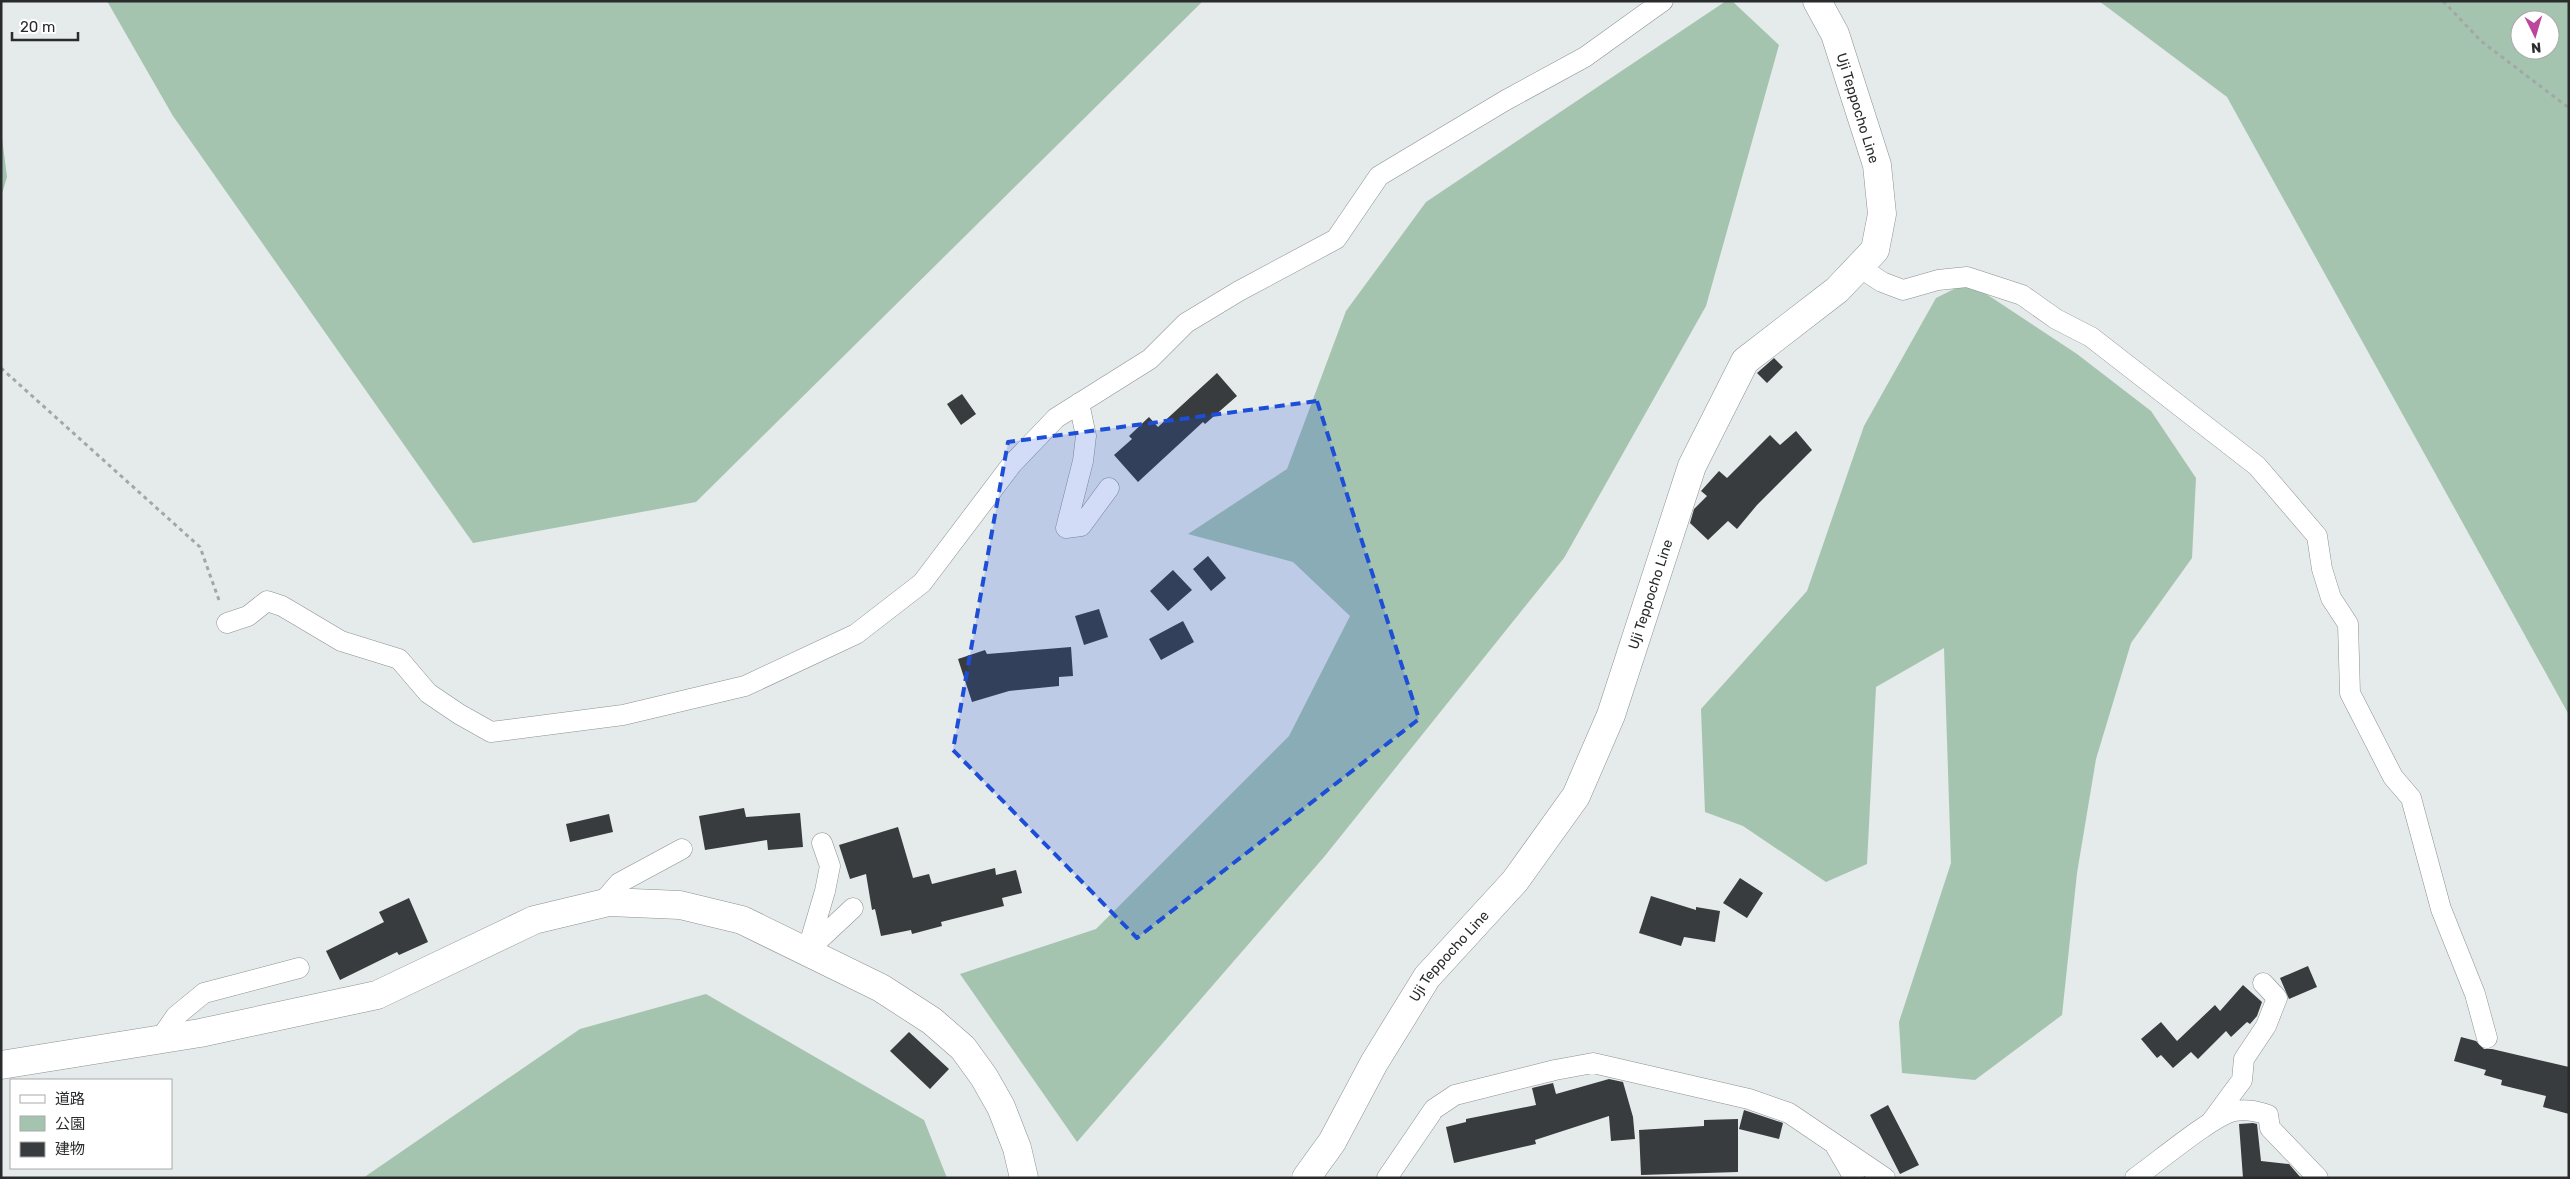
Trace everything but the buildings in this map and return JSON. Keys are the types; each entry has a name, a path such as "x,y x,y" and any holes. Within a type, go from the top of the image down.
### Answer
{"main road":[{"name":"Uji Teppocho Line","path":"1306,1178 1332,1142 1374,1063 1427,977 1515,881 1576,796 1611,715 1692,466 1745,361 1837,290 1875,250 1882,214 1877,165 1835,34 1817,1"},
{"path":"1,1065 160,1039 377,995 534,920 609,902 680,905 742,920 881,988 932,1021 963,1048 984,1077 1000,1107 1017,1148 1024,1178"}],"street":[{"path":"227,623 248,616 267,601 282,606 341,641 399,659 428,693 459,714 492,732 623,715 744,686 856,634 922,583 1012,464 1056,418 1150,359 1186,322 1336,238 1379,176 1506,100 1584,57 1663,1"},
{"path":"1859,267 1882,282 1903,290 1938,280 1968,277 2022,295 2056,319 2091,337 2257,466 2317,536 2322,569 2331,598 2348,624 2350,693 2393,777 2411,798 2441,909 2475,994 2487,1038"},
{"path":"1080,403 1086,436 1083,462 1066,528 1080,526 1109,488"},
{"path":"807,952 830,866 822,843"},
{"path":"600,905 619,883 682,849"},
{"path":"807,952 853,908"},
{"path":"160,1039 176,1016 204,993 299,968"},
{"path":"2209,1126 2242,1080 2244,1059 2266,1026 2277,998 2263,983"},
{"path":"1387,1178 1434,1109 1455,1095 1555,1070 1593,1063 1749,1099 1789,1113 1885,1178"},
{"path":"2135,1178 2232,1111 2252,1109 2268,1115 2270,1128 2318,1178"},
{"path":"1832,1141 1854,1178"}],"path":[{"path":"2443,1 2481,42 2569,108"},
{"path":"1,368 200,547 227,623"}],"highlighted area":[{"path":"1317,401 1419,719 1137,938 953,750 1008,442"}],"green space":[{"path":"107,1 1203,1 696,502 473,543 173,116"},
{"path":"1726,1 1732,1 1779,45 1706,306 1564,558 1324,857 1077,1142 960,974 1096,929 1289,736 1350,616 1293,562 1188,534 1287,469 1346,311 1426,202"},
{"path":"2099,1 2569,1 2569,715 2227,97"},
{"path":"1,130 7,177 1,197"},
{"path":"1968,282 2077,354 2151,411 2196,478 2192,558 2131,643 2096,759 2077,873 2062,1015 1975,1080 1902,1073 1899,1022 1951,863 1944,648 1876,687 1867,864 1826,882 1743,826 1705,812 1701,709 1807,591 1864,426 1936,298"},
{"path":"706,994 924,1120 947,1178 363,1178 580,1029"}]}
